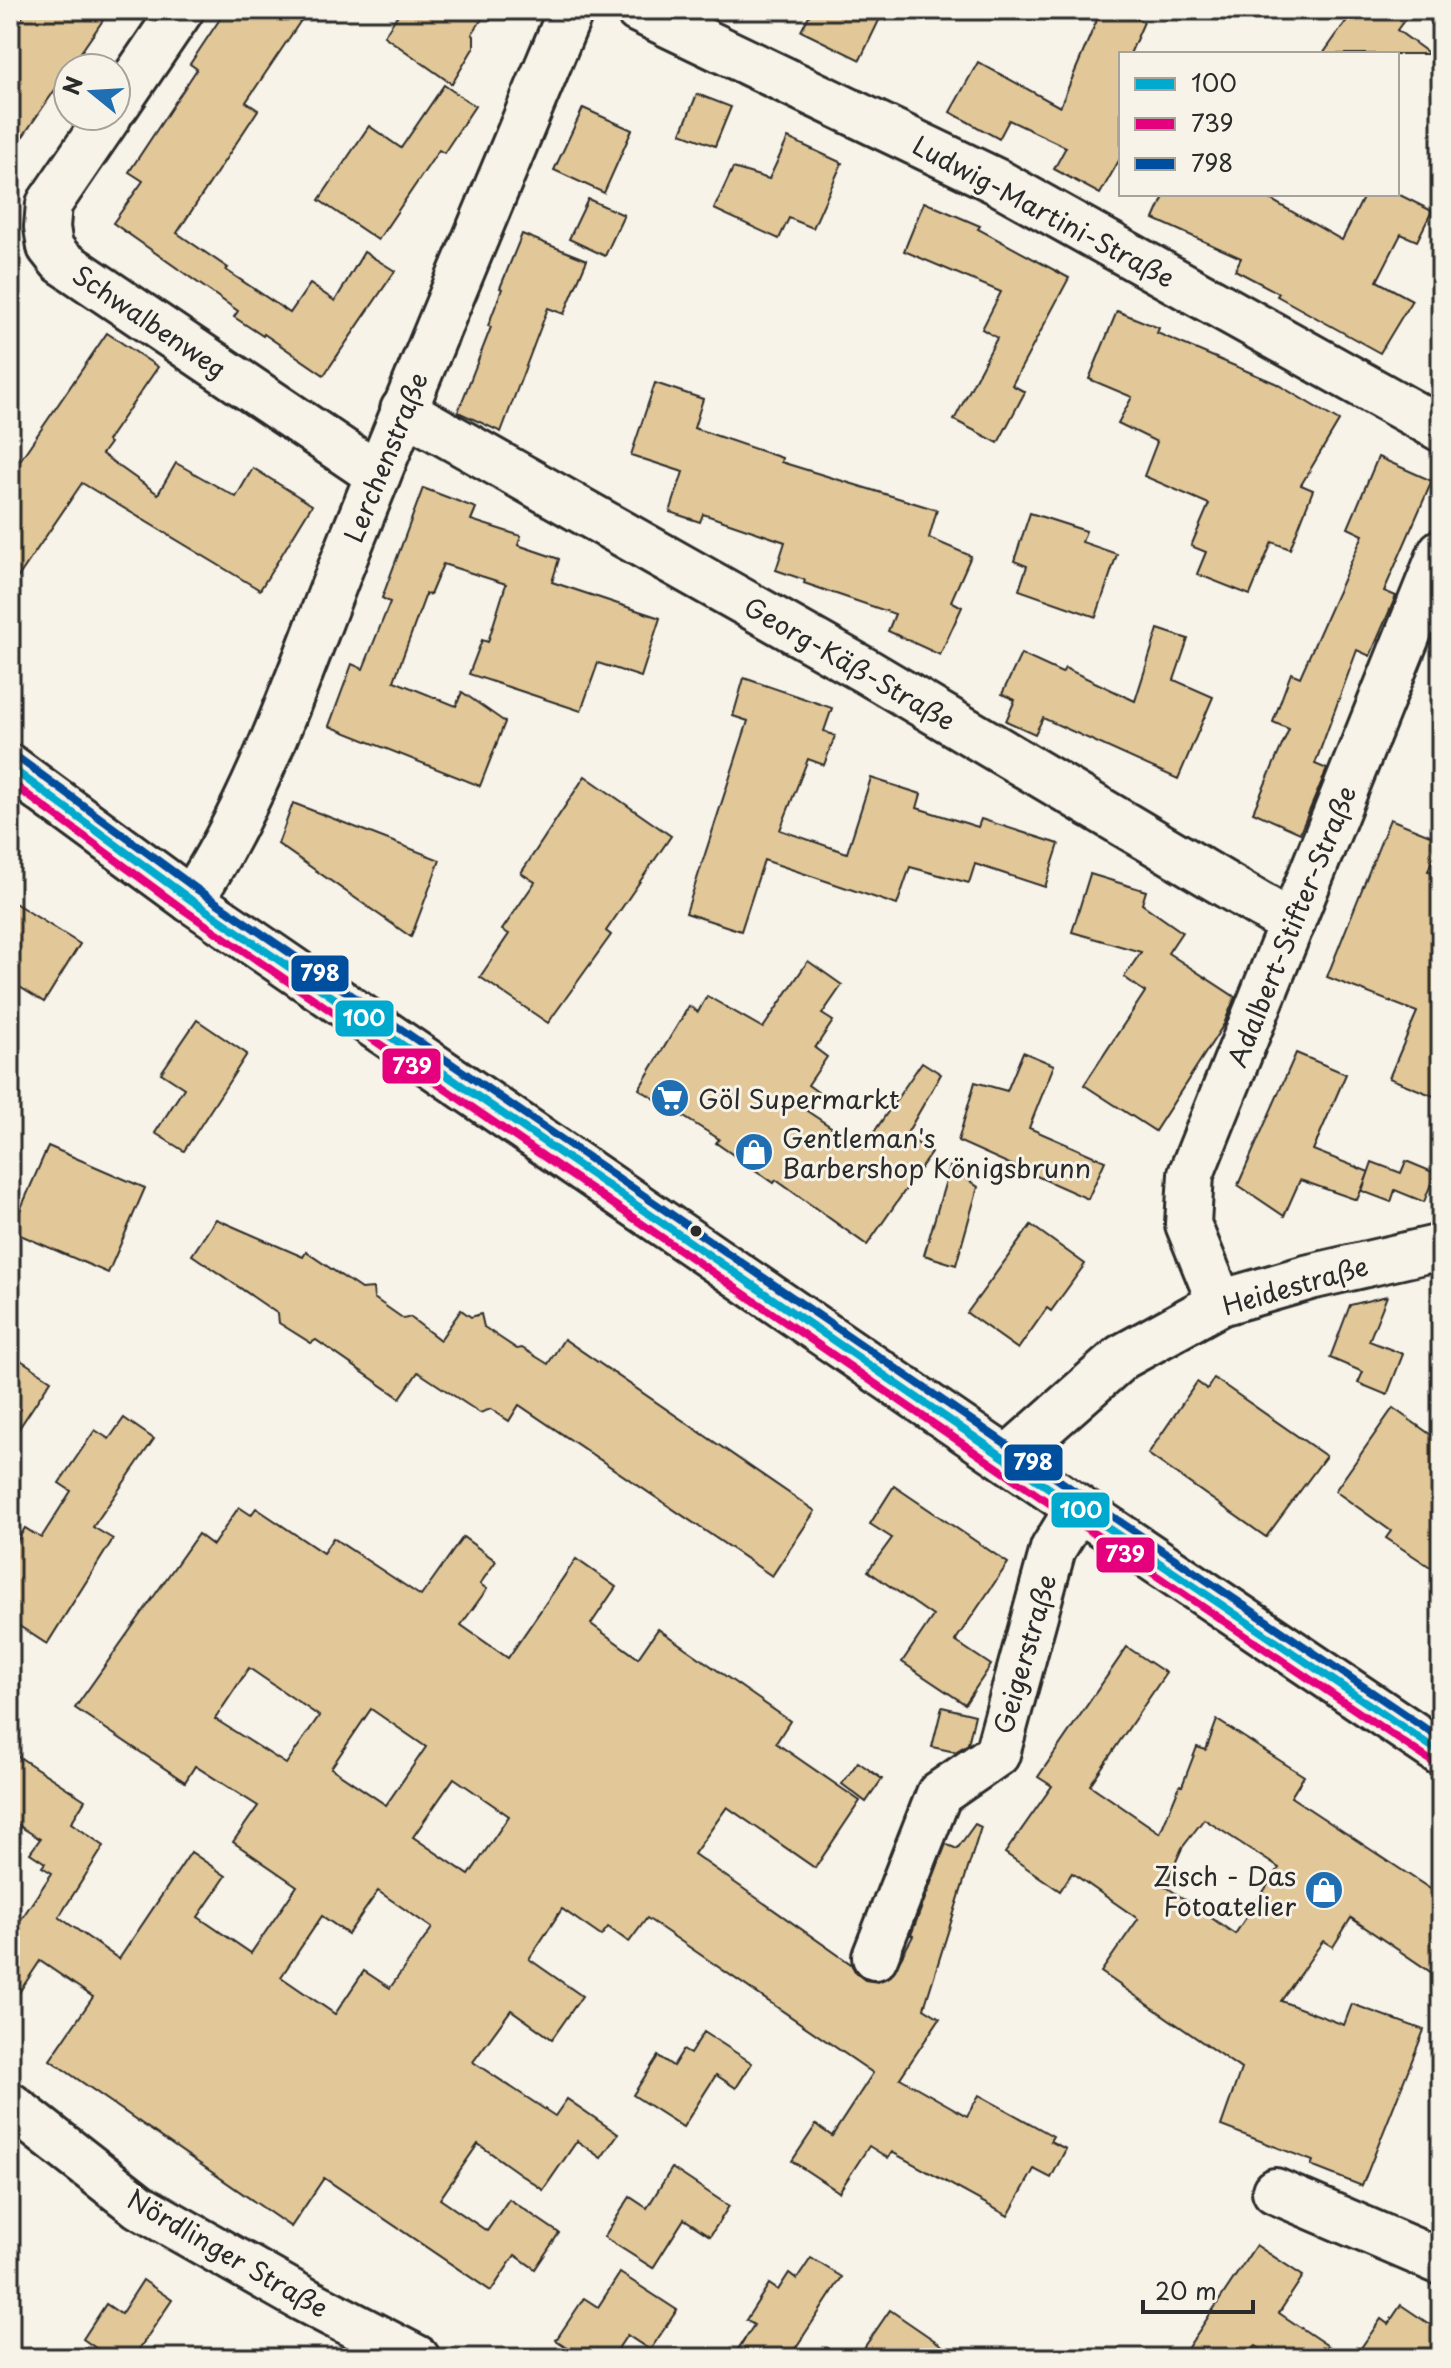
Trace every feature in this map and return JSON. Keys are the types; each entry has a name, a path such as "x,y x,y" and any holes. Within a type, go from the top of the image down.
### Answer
{"street":[{"path":"132,82 181,10"},
{"name":"Lerchenstraße","path":"191,900 218,859 250,797 403,410 571,10"},
{"name":"Ludwig-Martini-Straße","path":"638,10 996,181 1441,429"},
{"name":"Schwalbenweg","path":"98,132 49,204 47,227 50,247 61,261 378,475"},
{"name":"Georg-Käß-Straße","path":"403,410 866,671 1292,924"},
{"name":"Adalbert-Stifter-Straße","path":"1220,1303 1188,1224 1191,1174 1441,552"},
{"path":"10,767 191,900 1441,1753"},
{"name":"Heidestraße","path":"1009,1460 1122,1357 1220,1303 1310,1277 1441,1247"},
{"name":"Geigerstraße","path":"875,1957 939,1794 997,1754 1053,1549 1078,1508"},
{"name":"Nördlinger Straße","path":"10,2105 139,2206 315,2305 417,2358"},
{"path":"1275,2191 1441,2262"}],"building":[{"path":"27,10 110,10 81,52 52,52 52,94 10,155 10,35"},
{"path":"226,10 308,10 246,102 258,110 177,233 290,313 310,284 335,301 364,252 395,271 324,375 234,317 238,311 113,223 143,181 129,172 197,69 190,64"},
{"path":"401,10 488,10 472,34 474,47 452,84 384,36"},
{"path":"812,10 884,10 860,60 801,31"},
{"path":"1101,10 1115,10 1144,22 1131,52 1119,52 1119,161 1100,194 1054,169 1066,147 1009,120 999,139 950,112 978,62 1060,107"},
{"path":"1354,10 1412,10 1397,30 1430,54 1399,52 1324,52"},
{"path":"444,85 475,106 444,153 439,150 378,240 319,200 369,126 401,148"},
{"path":"697,94 731,107 715,146 681,133"},
{"path":"583,108 632,130 604,193 554,170"},
{"path":"788,138 842,163 813,228 789,218 779,239 714,209 733,168 769,179"},
{"path":"1399,194 1432,211 1417,241 1401,234 1377,281 1412,300 1380,353 1235,270 1241,258 1154,219 1164,196 1265,196 1342,240 1364,196"},
{"path":"588,199 624,215 605,256 569,239"},
{"path":"924,202 980,226 978,229 1069,278 1012,385 1025,392 998,443 954,420 997,338 982,329 1001,292 904,251"},
{"path":"522,234 587,260 564,314 548,308 501,432 458,412 491,327 488,326 500,288"},
{"path":"1117,311 1159,328 1157,333 1275,383 1339,421 1301,485 1313,490 1290,549 1272,542 1250,595 1197,574 1206,552 1191,546 1209,504 1144,476 1157,442 1118,423 1132,397 1089,379"},
{"path":"107,333 158,367 107,441 110,443 102,454 158,494 176,463 236,497 253,468 312,505 260,590 82,483 10,589 10,475"},
{"path":"655,383 703,399 694,428 782,458 781,462 937,510 929,538 971,556 951,601 962,607 940,655 888,631 895,614 804,583 805,580 776,570 785,542 703,514 700,522 670,512 683,472 631,455"},
{"path":"1378,457 1432,481 1384,591 1396,596 1370,656 1357,650 1315,764 1327,769 1300,833 1253,812 1289,729 1273,722 1291,673 1300,677 1363,535 1348,528"},
{"path":"423,488 476,508 471,520 521,536 518,545 559,559 552,582 660,618 641,677 598,663 581,711 469,674 482,640 488,642 506,584 443,564 430,595 426,594 394,681 456,706 462,692 505,722 480,786 329,726 352,664 363,669 390,602 382,598"},
{"path":"1030,513 1086,531 1082,542 1117,554 1096,617 1019,590 1027,566 1014,561"},
{"path":"1158,629 1188,639 1174,680 1213,697 1178,779 1043,718 1035,734 1006,721 1015,700 1002,694 1021,654 1062,673 1065,668 1135,701"},
{"path":"744,678 832,708 824,731 835,736 824,765 808,759 780,830 847,853 871,778 921,794 917,808 978,827 981,819 1059,844 1045,887 975,864 969,883 910,867 897,905 764,860 741,931 686,913 748,721 733,716"},
{"path":"585,776 671,836 606,931 611,935 548,1023 480,977 509,934 502,930 535,882 521,873"},
{"path":"293,803 440,860 411,937 278,844"},
{"path":"1390,819 1440,839 1428,871 1441,873 1441,1099 1389,1078 1417,1012 1327,977"},
{"path":"1090,874 1146,891 1142,904 1182,932 1168,953 1235,997 1224,1024 1155,1131 1084,1085 1145,992 1124,977 1141,952 1072,932"},
{"path":"10,900 80,944 44,1002 10,981"},
{"path":"808,961 842,985 822,1014 833,1021 815,1048 827,1057 808,1085 819,1093 807,1111 863,1148 922,1062 941,1074 906,1135 931,1153 867,1245 776,1180 774,1183 716,1143 719,1139 639,1089 689,1006 698,1012 707,996 763,1028"},
{"path":"197,1020 247,1054 184,1151 155,1133 184,1088 161,1073"},
{"path":"1023,1052 1054,1065 1029,1128 1105,1161 1088,1199 958,1141 975,1082 1007,1091"},
{"path":"1296,1053 1346,1074 1313,1150 1369,1172 1357,1200 1300,1180 1284,1216 1238,1185"},
{"path":"48,1146 145,1188 108,1273 11,1231"},
{"path":"1406,1161 1435,1173 1424,1202 1395,1190 1391,1202 1362,1191 1372,1162 1401,1173"},
{"path":"950,1167 978,1187 956,1265 924,1255"},
{"path":"216,1219 303,1257 306,1252 361,1289 373,1288 374,1298 404,1319 410,1317 440,1340 461,1310 471,1317 481,1314 484,1327 517,1349 522,1348 548,1364 564,1339 815,1511 772,1576 519,1405 509,1421 491,1409 480,1413 418,1372 400,1398 316,1340 311,1343 279,1323 278,1314 192,1255"},
{"path":"1031,1225 1085,1264 1051,1311 1047,1308 1018,1349 967,1313"},
{"path":"1387,1296 1369,1341 1403,1354 1387,1395 1358,1383 1363,1372 1330,1358 1350,1305"},
{"path":"10,1353 51,1380 10,1442"},
{"path":"1214,1378 1326,1456 1266,1537 1148,1454 1197,1382 1207,1389"},
{"path":"1393,1408 1441,1442 1441,1574 1386,1538 1391,1531 1335,1491"},
{"path":"124,1418 154,1439 93,1527 113,1539 47,1644 10,1620 10,1552 25,1528 41,1538 71,1491 59,1483 95,1430 109,1439"},
{"path":"894,1486 1008,1563 955,1641 991,1665 965,1704 902,1662 933,1616 868,1571 892,1538 870,1524"},
{"path":"239,1507 251,1515 256,1508 323,1553 333,1538 421,1596 463,1537 496,1561 480,1584 487,1589 461,1625 508,1658 576,1559 616,1587 591,1624 638,1658 658,1629 790,1721 776,1743 860,1801 815,1868 727,1807 694,1854 851,1964 865,1980 878,1982 891,1976 913,1936 946,1844 957,1849 975,1824 981,1827 924,2008 940,2018 900,2078 967,2116 979,2095 1053,2136 1050,2141 1066,2149 1051,2178 1034,2169 1008,2216 892,2152 888,2158 869,2146 839,2192 792,2161 816,2125 832,2136 873,2073 647,1918 629,1942 608,1927 601,1936 562,1909 529,1959 582,1996 552,2039 511,2010 473,2062 555,2116 567,2099 618,2134 601,2158 577,2141 543,2190 478,2144 440,2199 487,2231 509,2199 559,2233 535,2269 515,2255 491,2291 324,2178 291,2227 50,2060 93,1997 40,1961 10,2006 10,1936 52,1873 42,1867 45,1863 30,1853 40,1839 10,1820 10,1751 85,1800 71,1823 104,1846 59,1917 119,1959 191,1852 226,1876 198,1917 251,1953 297,1886 233,1842 258,1806 195,1766 185,1782 75,1708 198,1534 213,1545","holes":["249,1668 319,1716 286,1764 215,1719","371,1709 426,1747 386,1805 331,1768","454,1778 509,1816 469,1875 413,1837","378,1891 432,1928 390,1988 364,1971 335,2014 281,1977 322,1916 348,1934"]},
{"path":"1127,1647 1166,1673 1090,1785 1160,1833 1197,1747 1206,1750 1217,1720 1304,1776 1291,1797 1441,1896 1441,1979 1351,1918 1333,1947 1323,1941 1281,2001 1344,2025 1352,2004 1424,2030 1362,2186 1311,2166 1313,2161 1221,2126 1241,2069 1101,1972 1138,1919 1072,1873 1060,1891 1005,1853 1052,1786 1038,1777","holes":["1204,1819 1279,1868 1235,1934 1165,1886 1182,1848"]},
{"path":"942,1707 975,1715 968,1744 955,1752 932,1747"},
{"path":"858,1762 882,1779 866,1802 842,1784"},
{"path":"704,2032 752,2063 736,2088 716,2075 683,2127 633,2095 658,2056 673,2066 683,2050 690,2054"},
{"path":"672,2168 729,2206 710,2236 684,2219 653,2268 604,2237 630,2197 647,2208"},
{"path":"1256,2245 1303,2276 1279,2313 1346,2358 1275,2358 1256,2346 1248,2358 1181,2358"},
{"path":"811,2258 842,2277 789,2358 732,2358 754,2325 746,2320 769,2284 778,2290 789,2273 797,2279"},
{"path":"620,2273 677,2310 650,2350 627,2335 612,2358 583,2358 556,2340 584,2298 598,2307"},
{"path":"143,2280 172,2300 133,2358 110,2358 83,2339 106,2304 121,2314"},
{"path":"1401,2305 1441,2332 1441,2358 1354,2358 1381,2319 1388,2324"},
{"path":"890,2310 960,2358 857,2358"}],"transit line":[{"name":"798","path":"17,757 198,890 1441,1739"},
{"name":"100","path":"10,767 191,900 1441,1753"},
{"name":"739","path":"10,782 184,910 1434,1763"}],"place":[{"name":"Göl Supermarkt","path":"670,1098"},
{"name":"Gentleman's Barbershop Königsbrunn","path":"754,1152"},
{"name":"Zisch - Das Fotoatelier","path":"1324,1890"}]}
